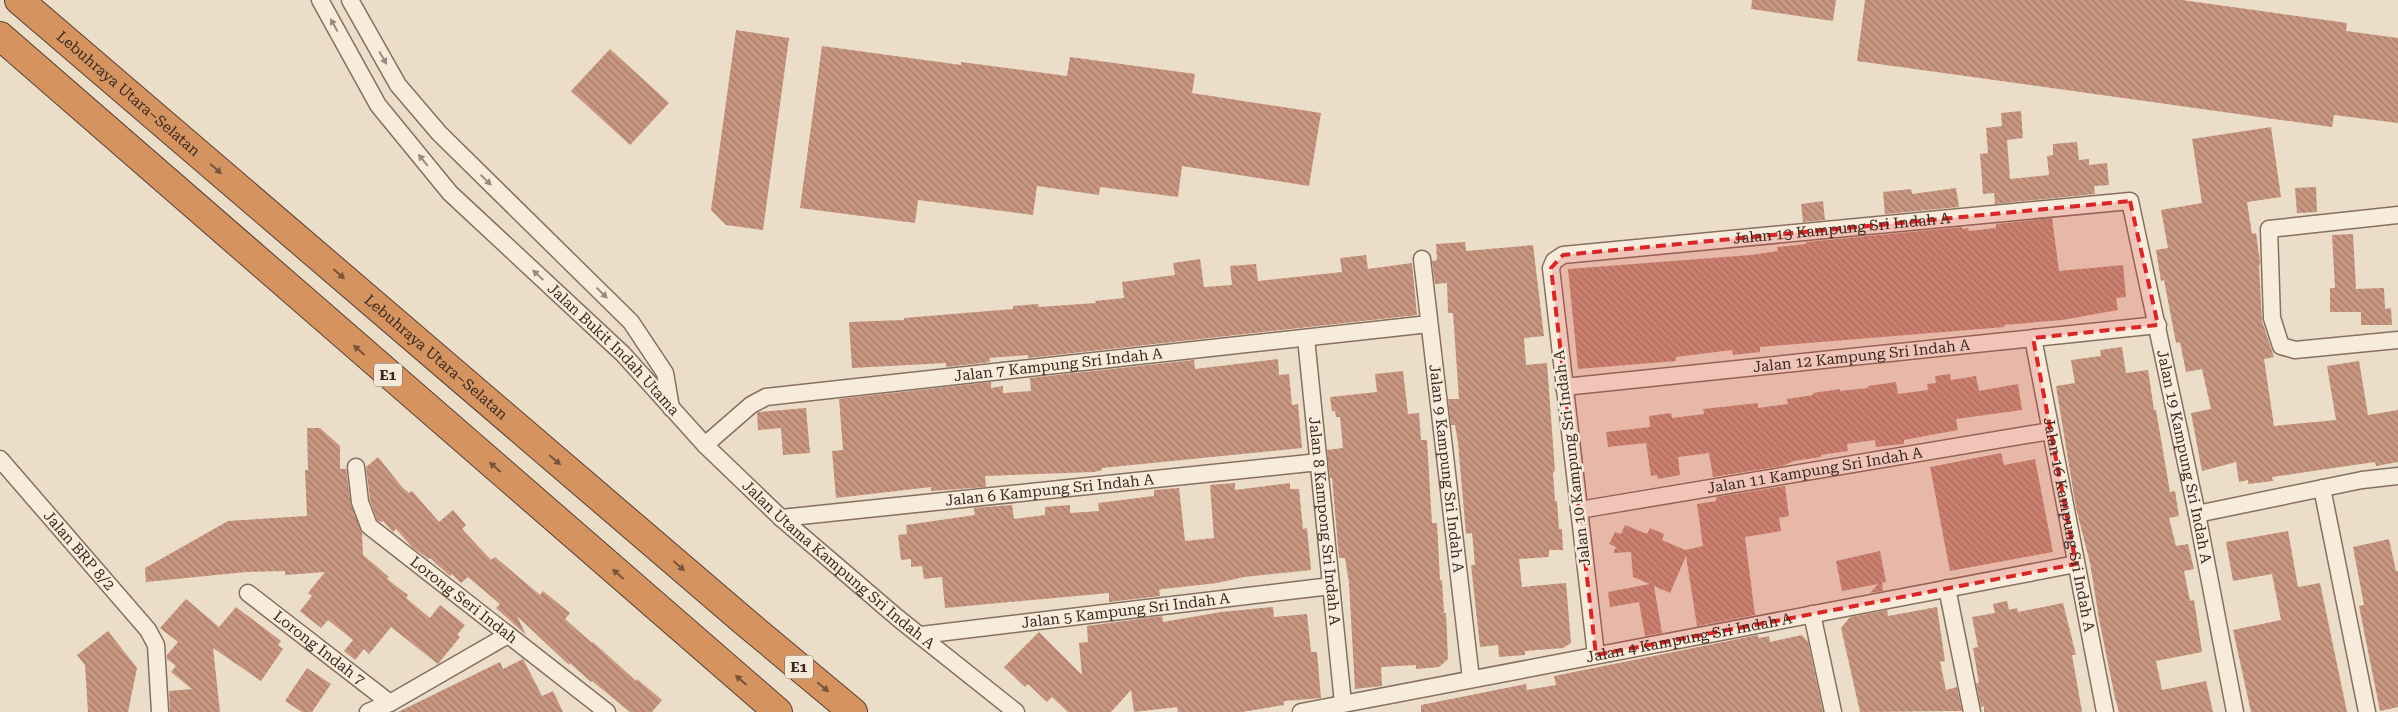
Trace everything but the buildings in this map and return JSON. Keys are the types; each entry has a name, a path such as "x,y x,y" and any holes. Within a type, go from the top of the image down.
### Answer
{"highway":[{"name":"Lebuhraya Utara–Selatan","path":"19,0 852,712"},
{"name":"E1","path":"0,36 778,712"}],"street":[{"name":"Jalan Bukit Indah Utama","path":"320,0 378,105 450,193 622,354 671,408"},
{"name":"Jalan Bukit Indah Utama","path":"350,0 398,85 439,133 631,322 665,373 671,408"},
{"name":"Jalan 13 Kampung Sri Indah A","path":"1554,261 1563,254 2130,202"},
{"name":"Jalan 19 Kampung Sri Indah A","path":"2130,202 2158,325 2197,514 2235,712"},
{"path":"2398,215 2269,229 2272,318 2281,346 2295,350 2398,340"},
{"name":"Jalan 9 Kampung Sri Indah A","path":"1422,259 1471,679"},
{"name":"Jalan 10 Kampung Sri Indah A","path":"1554,261 1550,268 1596,655"},
{"name":"Jalan 7 Kampung Sri Indah A","path":"705,445 751,405 772,396 1429,324"},
{"name":"Jalan 12 Kampung Sri Indah A","path":"1564,387 2158,325"},
{"name":"Jalan 8 Kampong Sri Indah A","path":"1306,338 1343,703"},
{"name":"Jalan 16 Kampung Sri Indah A","path":"2033,338 2105,712"},
{"name":"Jalan Utama Kampung Sri Indah A","path":"671,408 705,445 781,518 1016,712"},
{"name":"Jalan 11 Kampung Sri Indah A","path":"1579,510 2050,431"},
{"name":"Jalan BRP 8/2","path":"0,459 148,630 156,645 160,712"},
{"name":"Jalan 6 Kampung Sri Indah A","path":"781,518 1319,462"},
{"name":"Lorong Seri Indah","path":"356,468 360,502 369,526 607,712"},
{"path":"2197,514 2322,488 2398,476"},
{"path":"2322,488 2367,712"},
{"name":"Jalan 4 Kampung Sri Indah A","path":"1301,712 2076,564"},
{"name":"Jalan 5 Kampung Sri Indah A","path":"921,635 1331,586"},
{"path":"1947,588 1972,712"},
{"name":"Lorong Indah 7","path":"248,593 390,703"},
{"path":"1812,614 1833,712"},
{"path":"368,712 390,703 508,635"}],"highlighted area":[{"path":"2130,201 2158,325 2033,338 2076,564 1596,655 1551,268 1563,255"}]}
